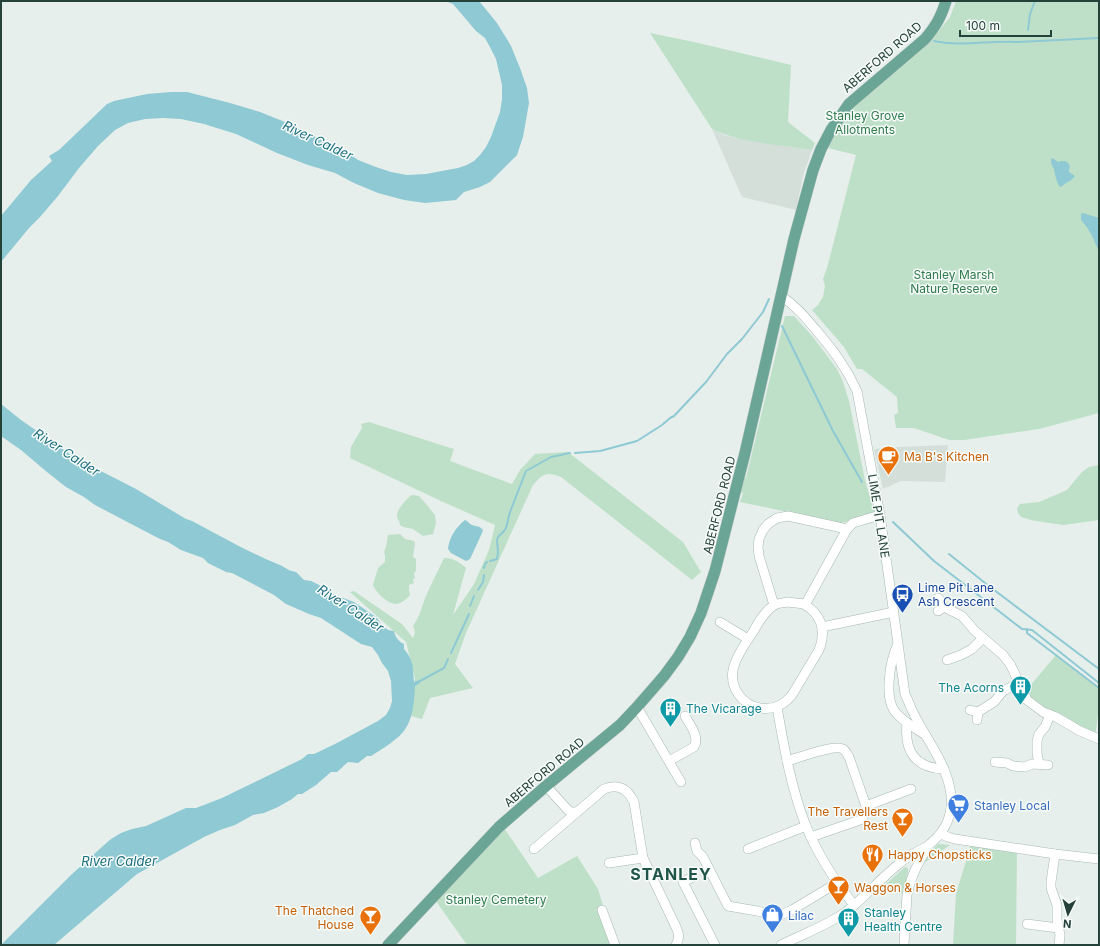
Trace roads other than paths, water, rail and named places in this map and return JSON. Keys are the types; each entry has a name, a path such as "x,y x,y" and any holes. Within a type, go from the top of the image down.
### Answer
{"main road":[{"name":"ABERFORD ROAD","path":"388,945 499,827 620,725 664,676 690,637 701,612 715,571 745,454 794,239 813,170 821,149 831,130 849,104 925,39 941,16 946,1"}],"street":[{"name":"LIME PIT LANE","path":"781,296 802,313 834,351 846,368 857,391 880,515 905,694 944,769 948,781 951,797 949,818 948,823 941,834"},
{"path":"805,605 847,529 853,523 880,515"},
{"path":"774,605 759,556 758,547 759,538 768,524 777,518 788,516 847,529"},
{"path":"938,598 941,609 962,616 983,638 1003,655 1010,664 1027,700 1042,712 1056,717 1080,731 1099,739"},
{"path":"788,602 805,605 820,620 822,627 822,644 820,650 788,700 777,707 763,709 750,705 743,700 735,690 733,670 735,663 748,639 762,618 774,605 788,602"},
{"path":"822,627 894,612"},
{"path":"720,622 748,639"},
{"path":"947,660 972,649 983,638"},
{"name":"LIME PIT LANE","path":"898,645 894,654 891,669 889,699 897,714 907,723 925,734"},
{"path":"975,714 994,702 1003,691 1019,683"},
{"path":"637,707 681,782"},
{"path":"777,707 794,790 806,826 827,869 854,905"},
{"path":"1038,764 1037,742 1039,734 1045,727 1050,715"},
{"path":"669,761 694,747 696,744 696,737 685,716"},
{"path":"907,723 907,741 909,749 914,756 920,763 926,766 944,769"},
{"path":"787,761 832,748 843,749 849,757 866,806 866,813 860,820 811,837"},
{"path":"995,762 1025,767 1032,764 1048,765"},
{"path":"546,786 568,810 571,812 577,812"},
{"path":"534,849 604,789 616,786 625,790 630,794 634,802 643,858 676,927 679,937 676,945"},
{"path":"866,806 910,789"},
{"path":"748,849 806,826"},
{"path":"781,945 830,922 854,905 906,858 930,844 941,834 955,839 1099,859"},
{"path":"695,843 697,851 703,857 728,906 778,916 792,910 837,883"},
{"path":"904,945 907,896 913,871 930,844"},
{"path":"1055,854 1051,888 1057,905 1057,920 1060,935 1059,945"},
{"path":"608,864 643,858"},
{"path":"906,858 912,865 913,871"},
{"path":"694,877 683,882 715,945"},
{"path":"602,910 615,945"},
{"path":"1027,924 1058,928"}],"water":[{"name":"River Calder","path":"445,1 479,1 497,23 511,46 527,88 529,103 523,137 517,155 490,182 464,192 456,200 425,203 404,200 378,193 335,173 308,165 277,153 236,134 204,124 181,119 145,119 128,123 115,130 98,146 58,196 1,262 1,216 31,180 52,161 49,156 59,150 107,104 114,101 147,94 187,92 260,112 285,122 345,151 358,160 391,172 407,175 426,174 458,168 474,161 486,147 491,137 500,112 502,85 496,59 485,38 476,31 453,4"},
{"path":"1052,158 1058,162 1067,162 1070,167 1069,172 1075,176 1061,187 1056,180 1051,161"},
{"path":"1083,213 1099,218 1099,252 1090,231 1081,220 1081,214"},
{"name":"River Calder","path":"1,404 21,420 70,454 93,467 136,489 186,519 257,555 296,572 304,580 311,581 323,587 327,592 354,602 376,617 388,630 394,631 400,642 404,644 404,649 411,661 414,682 419,680 420,683 415,686 412,714 409,721 402,733 391,743 371,756 367,756 358,763 348,762 337,772 331,772 316,785 302,794 298,794 278,807 264,813 253,815 235,825 204,837 137,874 54,945 1,945 71,875 111,839 121,833 146,826 186,808 196,808 222,798 302,759 308,754 314,754 335,744 378,721 386,715 390,708 392,701 391,681 388,671 372,647 361,644 321,618 286,604 274,595 232,573 226,572 208,563 203,558 181,550 158,538 95,505 66,487 21,450 1,436"},
{"path":"465,520 471,525 482,528 483,530 470,559 466,561 451,553 448,549 454,533"}],"waterway":[{"path":"1028,30 1030,14 1035,1"},
{"path":"934,41 944,43 965,43 1099,38"},
{"path":"575,453 600,451 637,441 674,416 706,382 727,354 742,339 763,312 769,299"},
{"path":"782,326 833,431 862,482"},
{"path":"490,561 497,559 497,540 506,528 510,512 526,471 551,457 570,453"},
{"path":"893,522 934,561 1022,629 1032,630 1099,683"},
{"path":"949,554 1099,669"},
{"path":"484,568 487,562"},
{"path":"478,590 483,582 484,575"},
{"path":"470,606 474,596"},
{"path":"451,653 469,614"},
{"path":"1027,629 1027,633 1099,688"},
{"path":"420,681 444,668 448,659"}],"place":[{"name":"Ma B's Kitchen","path":"888,476"},
{"name":"Lime Pit Lane Ash Crescent","path":"902,614"},
{"name":"The Acorns","path":"1020,706"},
{"name":"The Vicarage","path":"671,728"},
{"name":"Stanley Local","path":"959,824"},
{"name":"The Travellers Rest","path":"903,838"},
{"name":"Happy Chopsticks","path":"873,874"},
{"name":"Waggon & Horses","path":"838,906"},
{"name":"Lilac","path":"773,934"},
{"name":"The Thatched House","path":"370,936"},
{"name":"Stanley Health Centre","path":"849,938"}],"district":[{"name":"STANLEY","path":"671,874"}],"park label":[{"name":"Stanley Grove Allotments","path":"865,122"},
{"name":"Stanley Marsh Nature Reserve","path":"954,281"},
{"name":"Stanley Cemetery","path":"496,899"}]}
